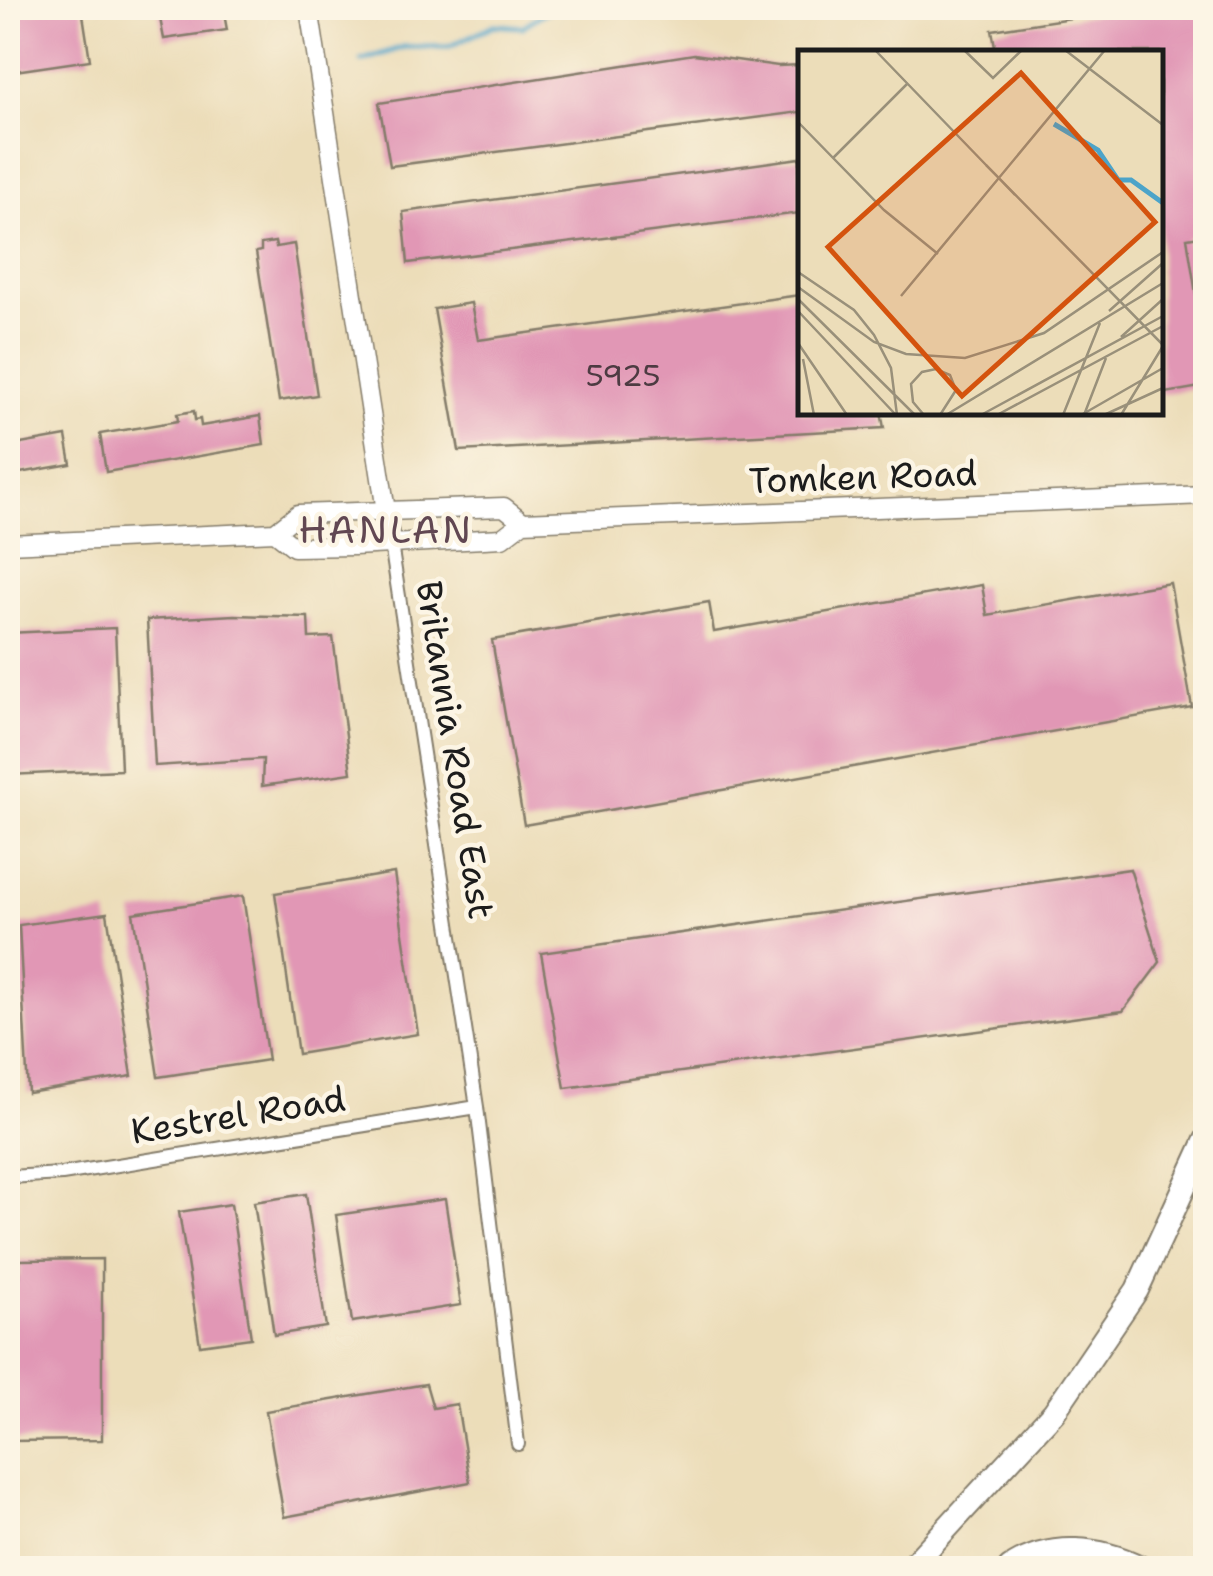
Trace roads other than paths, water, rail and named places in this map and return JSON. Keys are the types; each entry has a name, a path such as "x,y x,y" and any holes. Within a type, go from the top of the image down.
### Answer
{"highway":[{"path":"910,1568 1054,1412 1137,1290 1206,1140"},
{"path":"1010,1568 1022,1560 1070,1548 1118,1556 1142,1568"}],"main road":[{"name":"Britannia Road East","path":"309,8 391,544"},
{"name":"Tomken Road","path":"275,532 294,547 391,544 502,538 524,522 1206,495"},
{"name":"Tomken Road","path":"8,544 275,532 298,514 504,507 524,522"}],"street":[{"name":"Britannia Road East","path":"391,544 477,1108 518,1444"},
{"name":"Kestrel Road","path":"8,1178 62,1174 477,1108"}],"waterway":[{"path":"361,61 404,47 448,47 494,25 522,27 552,8"}],"district":[{"name":"HANLAN","path":"386,530"}]}
